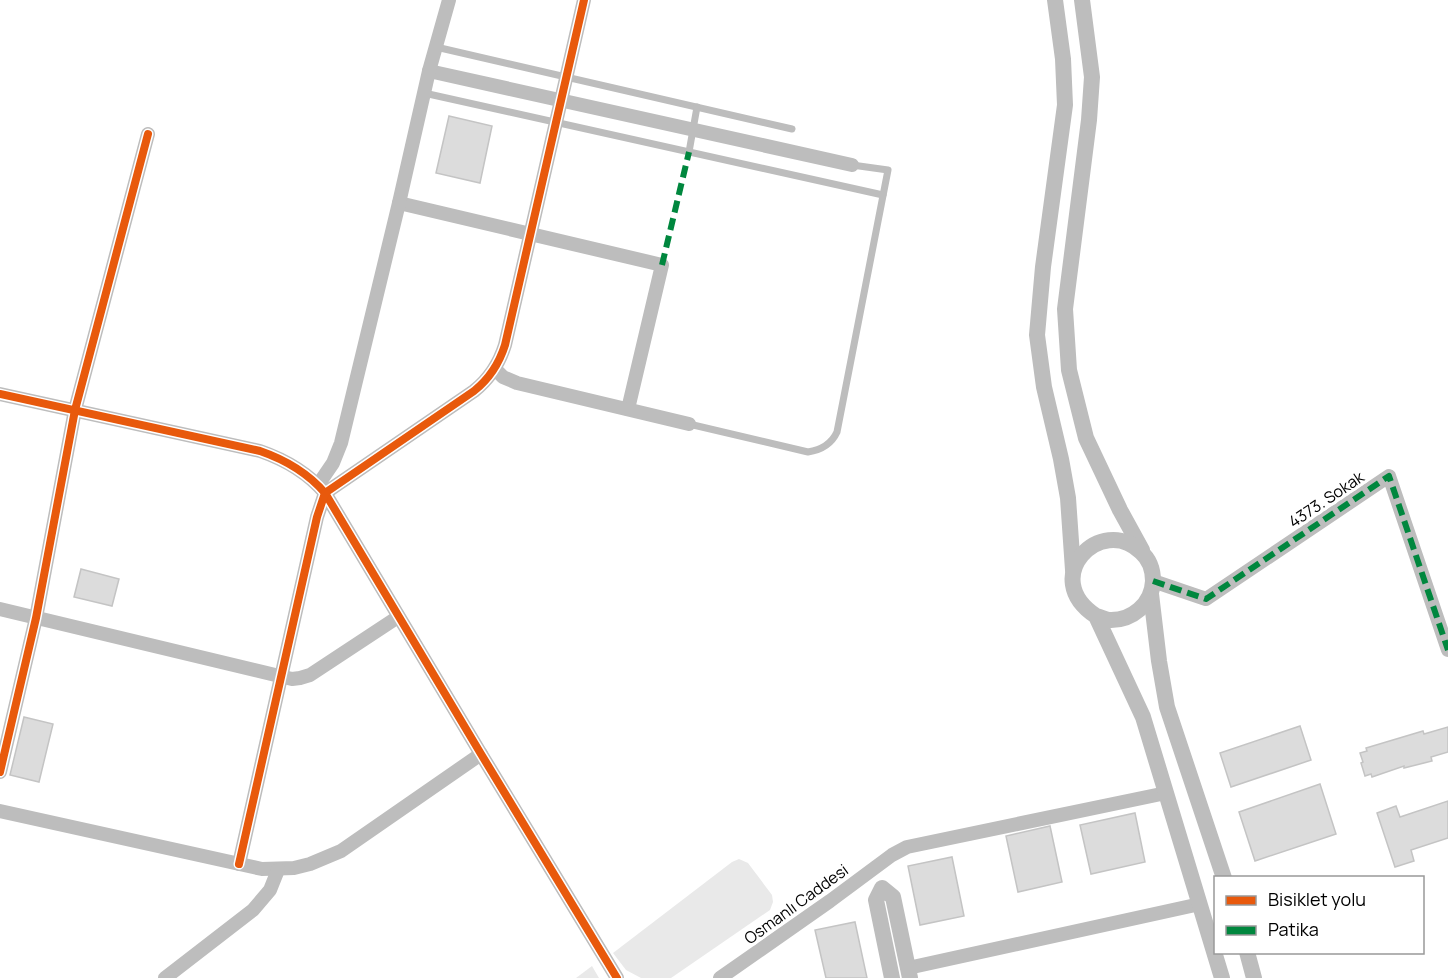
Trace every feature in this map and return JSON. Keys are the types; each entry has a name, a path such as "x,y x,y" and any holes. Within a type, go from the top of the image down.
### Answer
{"street":[{"path":"239,864 317,518 321,489 340,443 429,71 449,0"},
{"path":"321,489 474,391 495,369 505,345 584,0"},
{"path":"1055,0 1063,59 1065,105 1043,267 1038,335 1044,387 1068,498 1073,586 1077,598 1085,609 1109,620 1122,619 1134,614 1144,605 1152,588"},
{"path":"1082,0 1092,77 1089,120 1065,309 1069,370 1086,438 1151,568 1159,661 1167,707 1223,876"},
{"path":"429,71 852,165"},
{"path":"0,772 36,618 75,410 148,134"},
{"path":"399,203 662,265 628,410"},
{"path":"495,369 503,377 517,383 689,424"},
{"path":"0,394 260,451 293,465 321,489 617,978"},
{"name":"4373. Sokak","path":"1152,588 1206,599 1389,476 1448,650"},
{"path":"1073,573 1078,560 1086,550 1104,541 1124,541 1136,547 1146,556"},
{"path":"0,609 292,679 310,675 398,617"},
{"path":"1096,616 1143,717 1214,951"},
{"path":"0,811 262,869 278,870 310,864 341,851 481,754"},
{"path":"874,868 907,847 1166,793"},
{"name":"Osmanlı Caddesi","path":"720,978 874,868 882,888"},
{"path":"165,978 253,910 270,890 278,870"},
{"path":"892,978 876,900 882,888 893,897 909,973 1200,904"},
{"path":"1215,954 1222,978"},
{"path":"1248,954 1254,978"}],"lane":[{"path":"436,47 792,129"},
{"path":"424,93 883,195"},
{"path":"689,152 697,107"},
{"path":"689,424 808,452 822,449 832,441 837,432 888,170 852,165"}],"shaded area":[{"path":"739,859 748,863 772,895 773,902 770,910 671,978 641,978 626,970 613,953"},
{"path":"592,966 599,978 576,978"}],"building":[{"path":"449,116 492,126 480,183 436,173"},
{"path":"81,569 119,579 112,606 74,597"},
{"path":"24,717 53,724 39,782 10,775"},
{"path":"1300,726 1311,760 1231,787 1220,753"},
{"path":"1448,727 1448,752 1431,757 1432,761 1404,768 1404,766 1372,777 1371,774 1365,776 1360,753 1367,751 1366,748 1423,731 1424,734"},
{"path":"1320,784 1336,834 1255,861 1239,812"},
{"path":"1448,801 1448,838 1411,850 1414,861 1395,867 1377,813 1396,806 1400,817"},
{"path":"1135,813 1145,862 1091,874 1080,825"},
{"path":"1050,826 1062,882 1018,892 1006,836"},
{"path":"952,857 964,916 920,925 908,866"},
{"path":"855,922 867,978 826,978 815,930"}],"marked path":[{"path":"662,265 689,152"},
{"path":"1153,581 1206,599 1389,476 1448,650"}],"cycle path":[{"path":"239,864 317,517 325,493 474,391 497,365 505,345 584,0"},
{"path":"0,772 36,618 75,410 148,134"},
{"path":"0,394 260,451 279,458 311,479 325,493 617,978"}]}
